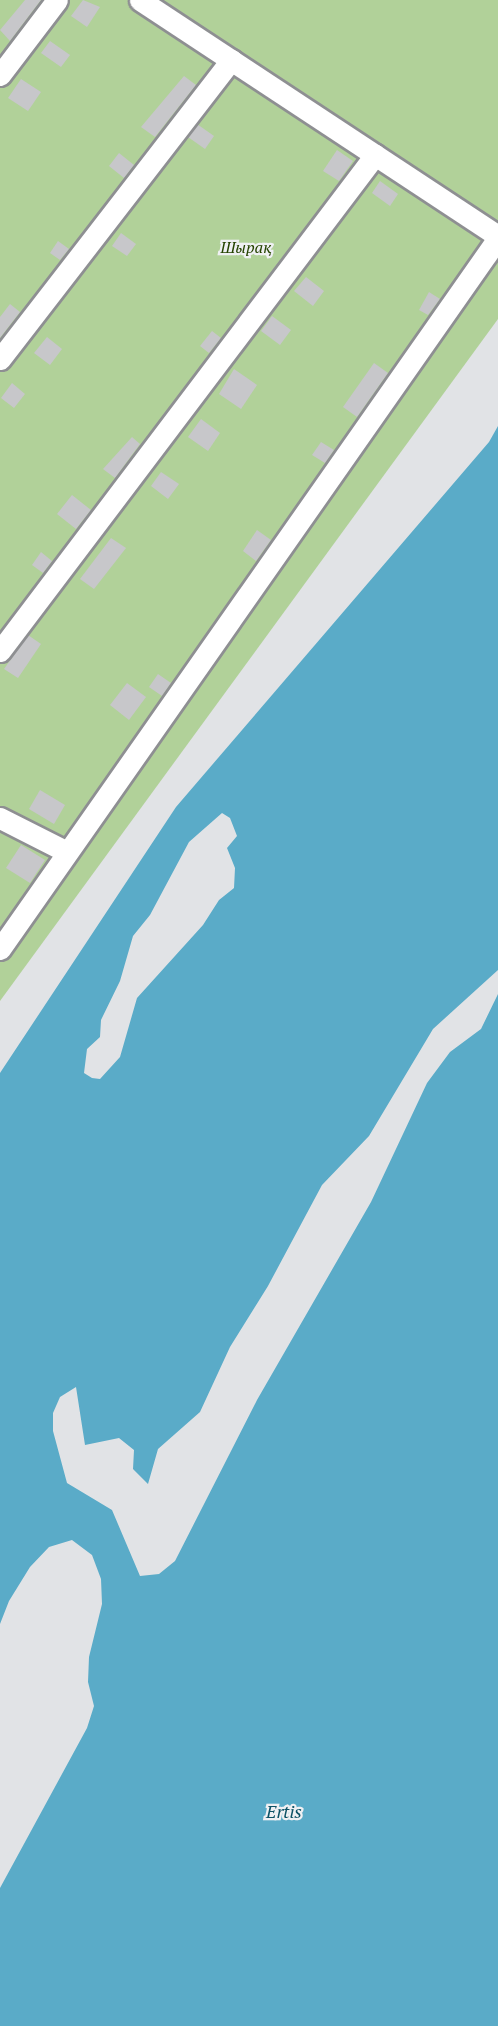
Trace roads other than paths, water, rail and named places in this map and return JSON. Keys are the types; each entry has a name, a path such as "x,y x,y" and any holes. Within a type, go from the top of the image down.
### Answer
{"street":[{"path":"0,75 57,0"},
{"path":"0,949 498,237 140,0"},
{"path":"0,359 231,60"},
{"path":"0,651 375,154"},
{"path":"0,818 67,852"}],"water":[{"name":"Ertis","path":"498,426 498,970 433,1029 369,1136 322,1185 268,1286 230,1347 200,1412 158,1449 148,1484 133,1469 134,1450 119,1438 85,1445 76,1387 60,1397 53,1413 53,1431 67,1483 112,1510 140,1576 159,1574 175,1561 257,1400 371,1202 427,1083 450,1052 481,1029 498,994 498,2026 0,2026 0,1888 87,1728 94,1706 88,1682 89,1657 102,1604 101,1579 92,1555 72,1540 49,1547 30,1567 9,1601 0,1624 0,1073 176,807 489,442","holes":["222,813 230,818 237,836 227,848 235,868 234,888 219,900 203,925 137,998 120,1057 100,1079 92,1078 84,1073 87,1049 100,1037 101,1020 120,981 133,936 150,915 189,842"]}],"park label":[{"name":"Шырақ","path":"246,247"}]}
